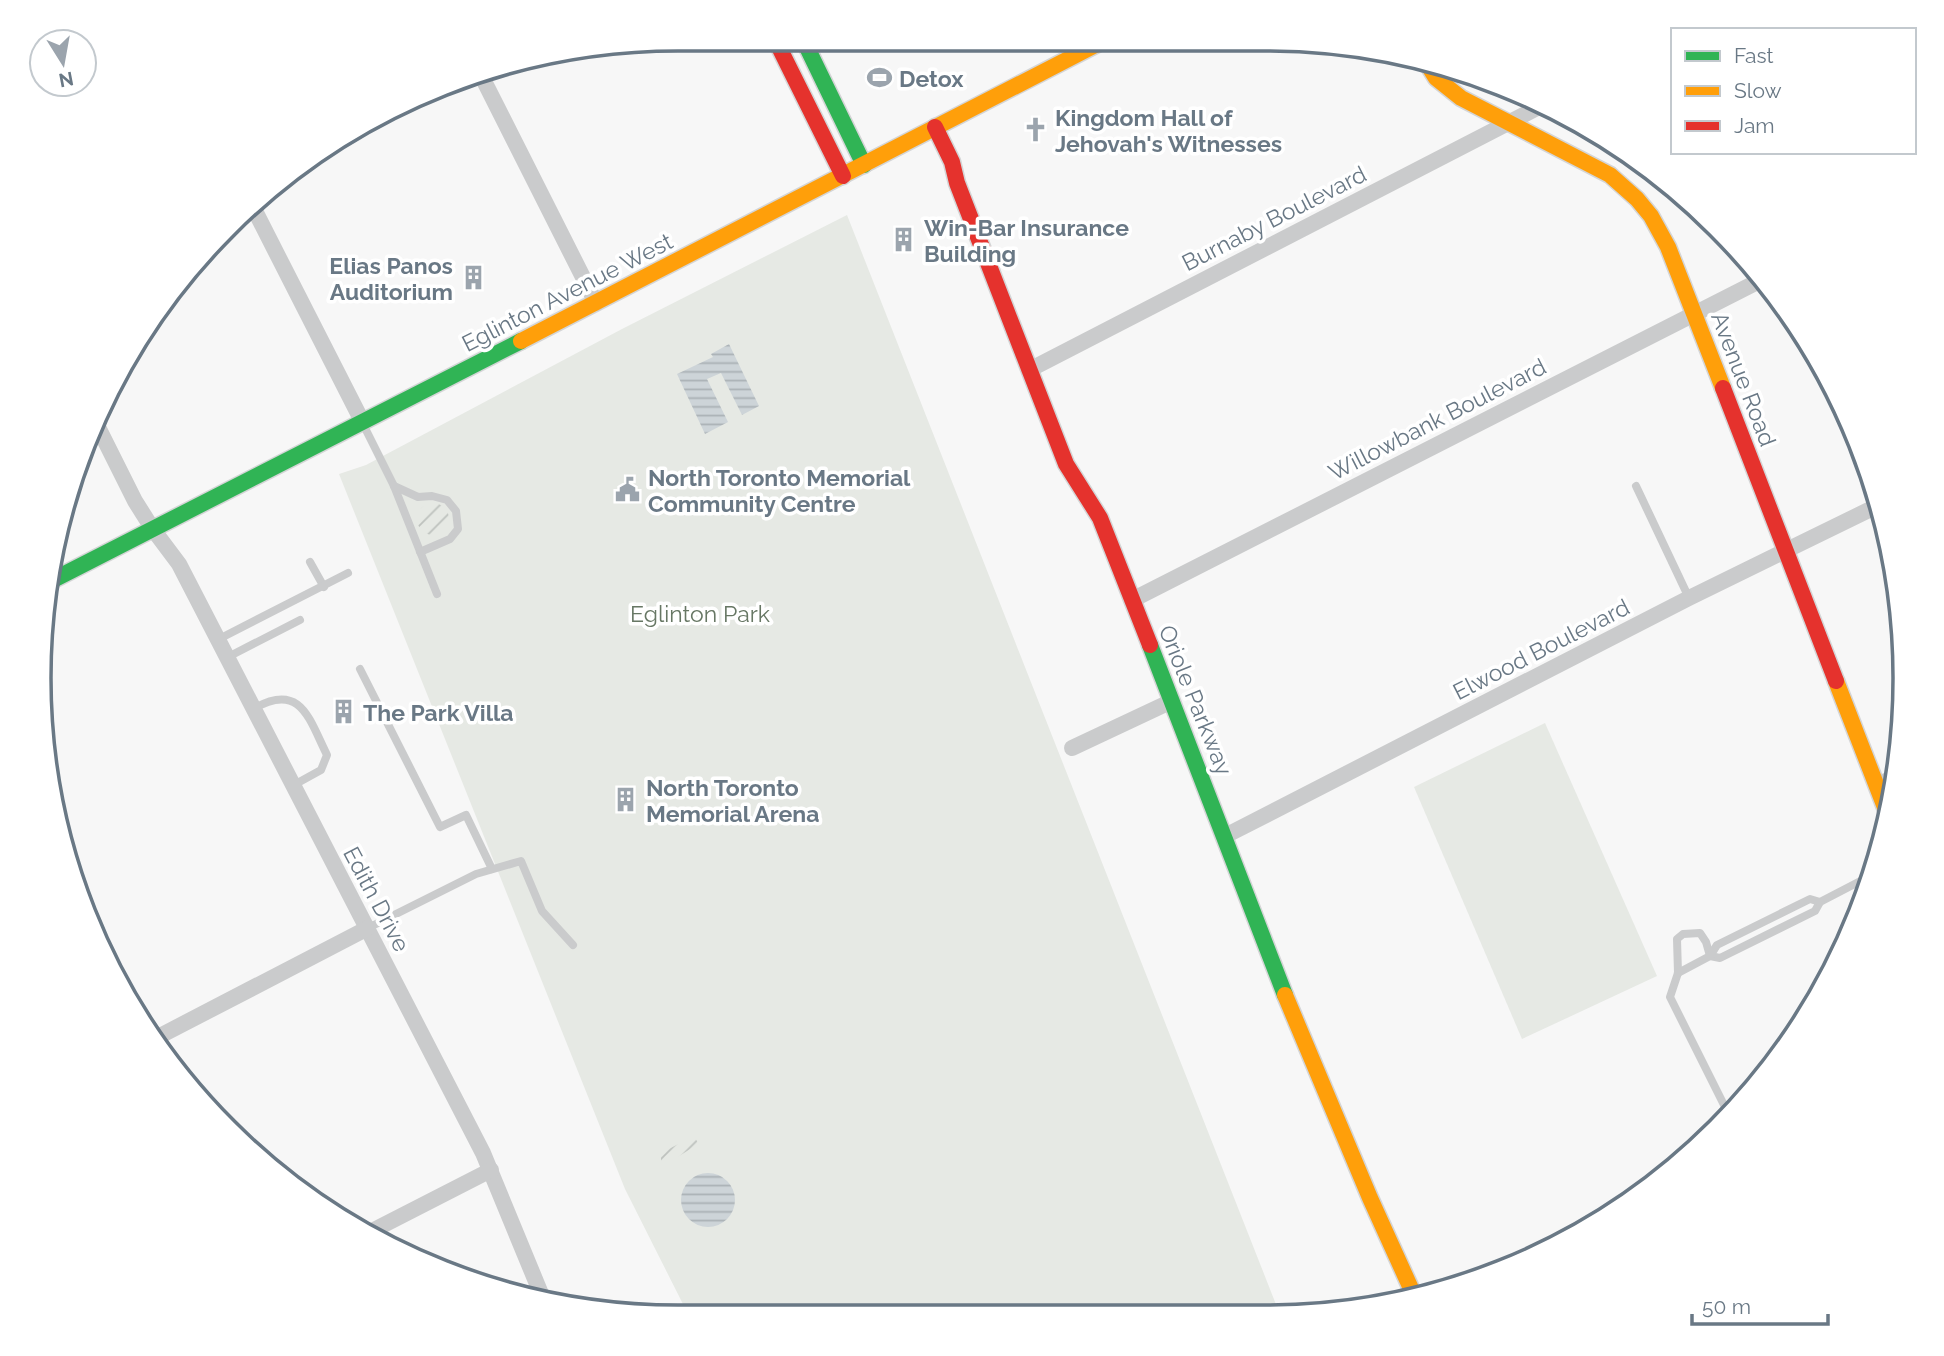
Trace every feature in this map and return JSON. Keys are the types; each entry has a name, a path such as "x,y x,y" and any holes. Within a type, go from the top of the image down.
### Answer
{"main road":[{"path":"781,51 843,177"},
{"path":"809,51 864,165"},
{"name":"Eglinton Avenue West","path":"59,576 843,177 1082,51"},
{"name":"Avenue Road","path":"1433,74 1461,98 1597,166 1632,192 1657,223 1788,551 1881,798"},
{"path":"811,115 833,103"},
{"name":"Oriole Parkway","path":"935,127 951,162 1066,464 1100,518 1285,995 1377,1218 1411,1288"}],"street":[{"path":"484,82 596,303"},
{"name":"Burnaby Boulevard","path":"1029,370 1532,110"},
{"path":"256,213 362,421"},
{"name":"Willowbank Boulevard","path":"1132,600 1754,284"},
{"name":"Edith Drive","path":"101,432 135,501 152,528 176,557 292,786 368,928 491,1170 539,1289"},
{"name":"Elwood Boulevard","path":"1225,836 1689,598 1870,510"},
{"path":"1073,748 1172,701"},
{"path":"1877,786 1884,782"},
{"path":"162,1035 368,928"},
{"path":"377,1228 491,1170"}],"lane":[{"path":"362,421 394,485 437,594"},
{"path":"394,485 418,497 432,496 447,500 456,511 458,529 450,539 420,552"},
{"path":"1636,486 1689,598"},
{"path":"310,562 324,587"},
{"path":"217,640 348,573"},
{"path":"226,658 300,620"},
{"path":"360,669 440,827 466,815 492,869"},
{"path":"253,709 268,701 292,701 303,707 327,755 321,770 292,786"},
{"path":"368,928 492,869 521,861 542,911 573,945"},
{"path":"1678,973 1710,956 1717,945 1810,899 1819,902 1859,881"},
{"path":"1710,956 1700,933 1683,934 1677,939 1678,973 1670,997 1725,1106"}],"green space":[{"name":"Eglinton Park","path":"847,215 1276,1305 683,1305 625,1189 339,474 366,465 622,329"},
{"path":"433,503 444,508 449,519 444,530 433,535 422,530 417,519 422,508"},
{"path":"1545,723 1657,976 1522,1039 1414,787"},
{"path":"694,1136 698,1143 695,1146 665,1165 661,1164 661,1153"}],"shaded area":[{"path":"729,344 759,406 742,415 721,373 707,379 728,422 705,434 677,374 713,357 711,354"},
{"path":"708,1173 727,1181 735,1200 727,1219 708,1227 689,1219 681,1200 689,1181"}],"traffic: fast":[{"path":"809,51 864,165"},
{"path":"59,577 521,341"},
{"path":"1150,645 1285,995"}],"traffic: slow":[{"path":"521,341 1084,51"},
{"path":"1433,74 1461,98 1610,175 1637,199 1651,216 1668,247 1723,388"},
{"path":"1836,681 1881,798"},
{"path":"1285,995 1411,1288"}],"traffic: jam":[{"path":"781,51 843,176"},
{"path":"935,127 952,162 957,183 1066,464 1100,518 1150,645"},
{"path":"1723,388 1836,681"}],"place":[{"name":"Detox","path":"879,78"},
{"name":"Kingdom Hall of Jehovah's Witnesses","path":"1035,130"},
{"name":"Win-Bar Insurance Building","path":"904,240"},
{"name":"Elias Panos Auditorium","path":"473,278"},
{"name":"North Toronto Memorial Community Centre","path":"628,490"},
{"name":"The Park Villa","path":"343,712"},
{"name":"North Toronto Memorial Arena","path":"626,800"}]}
